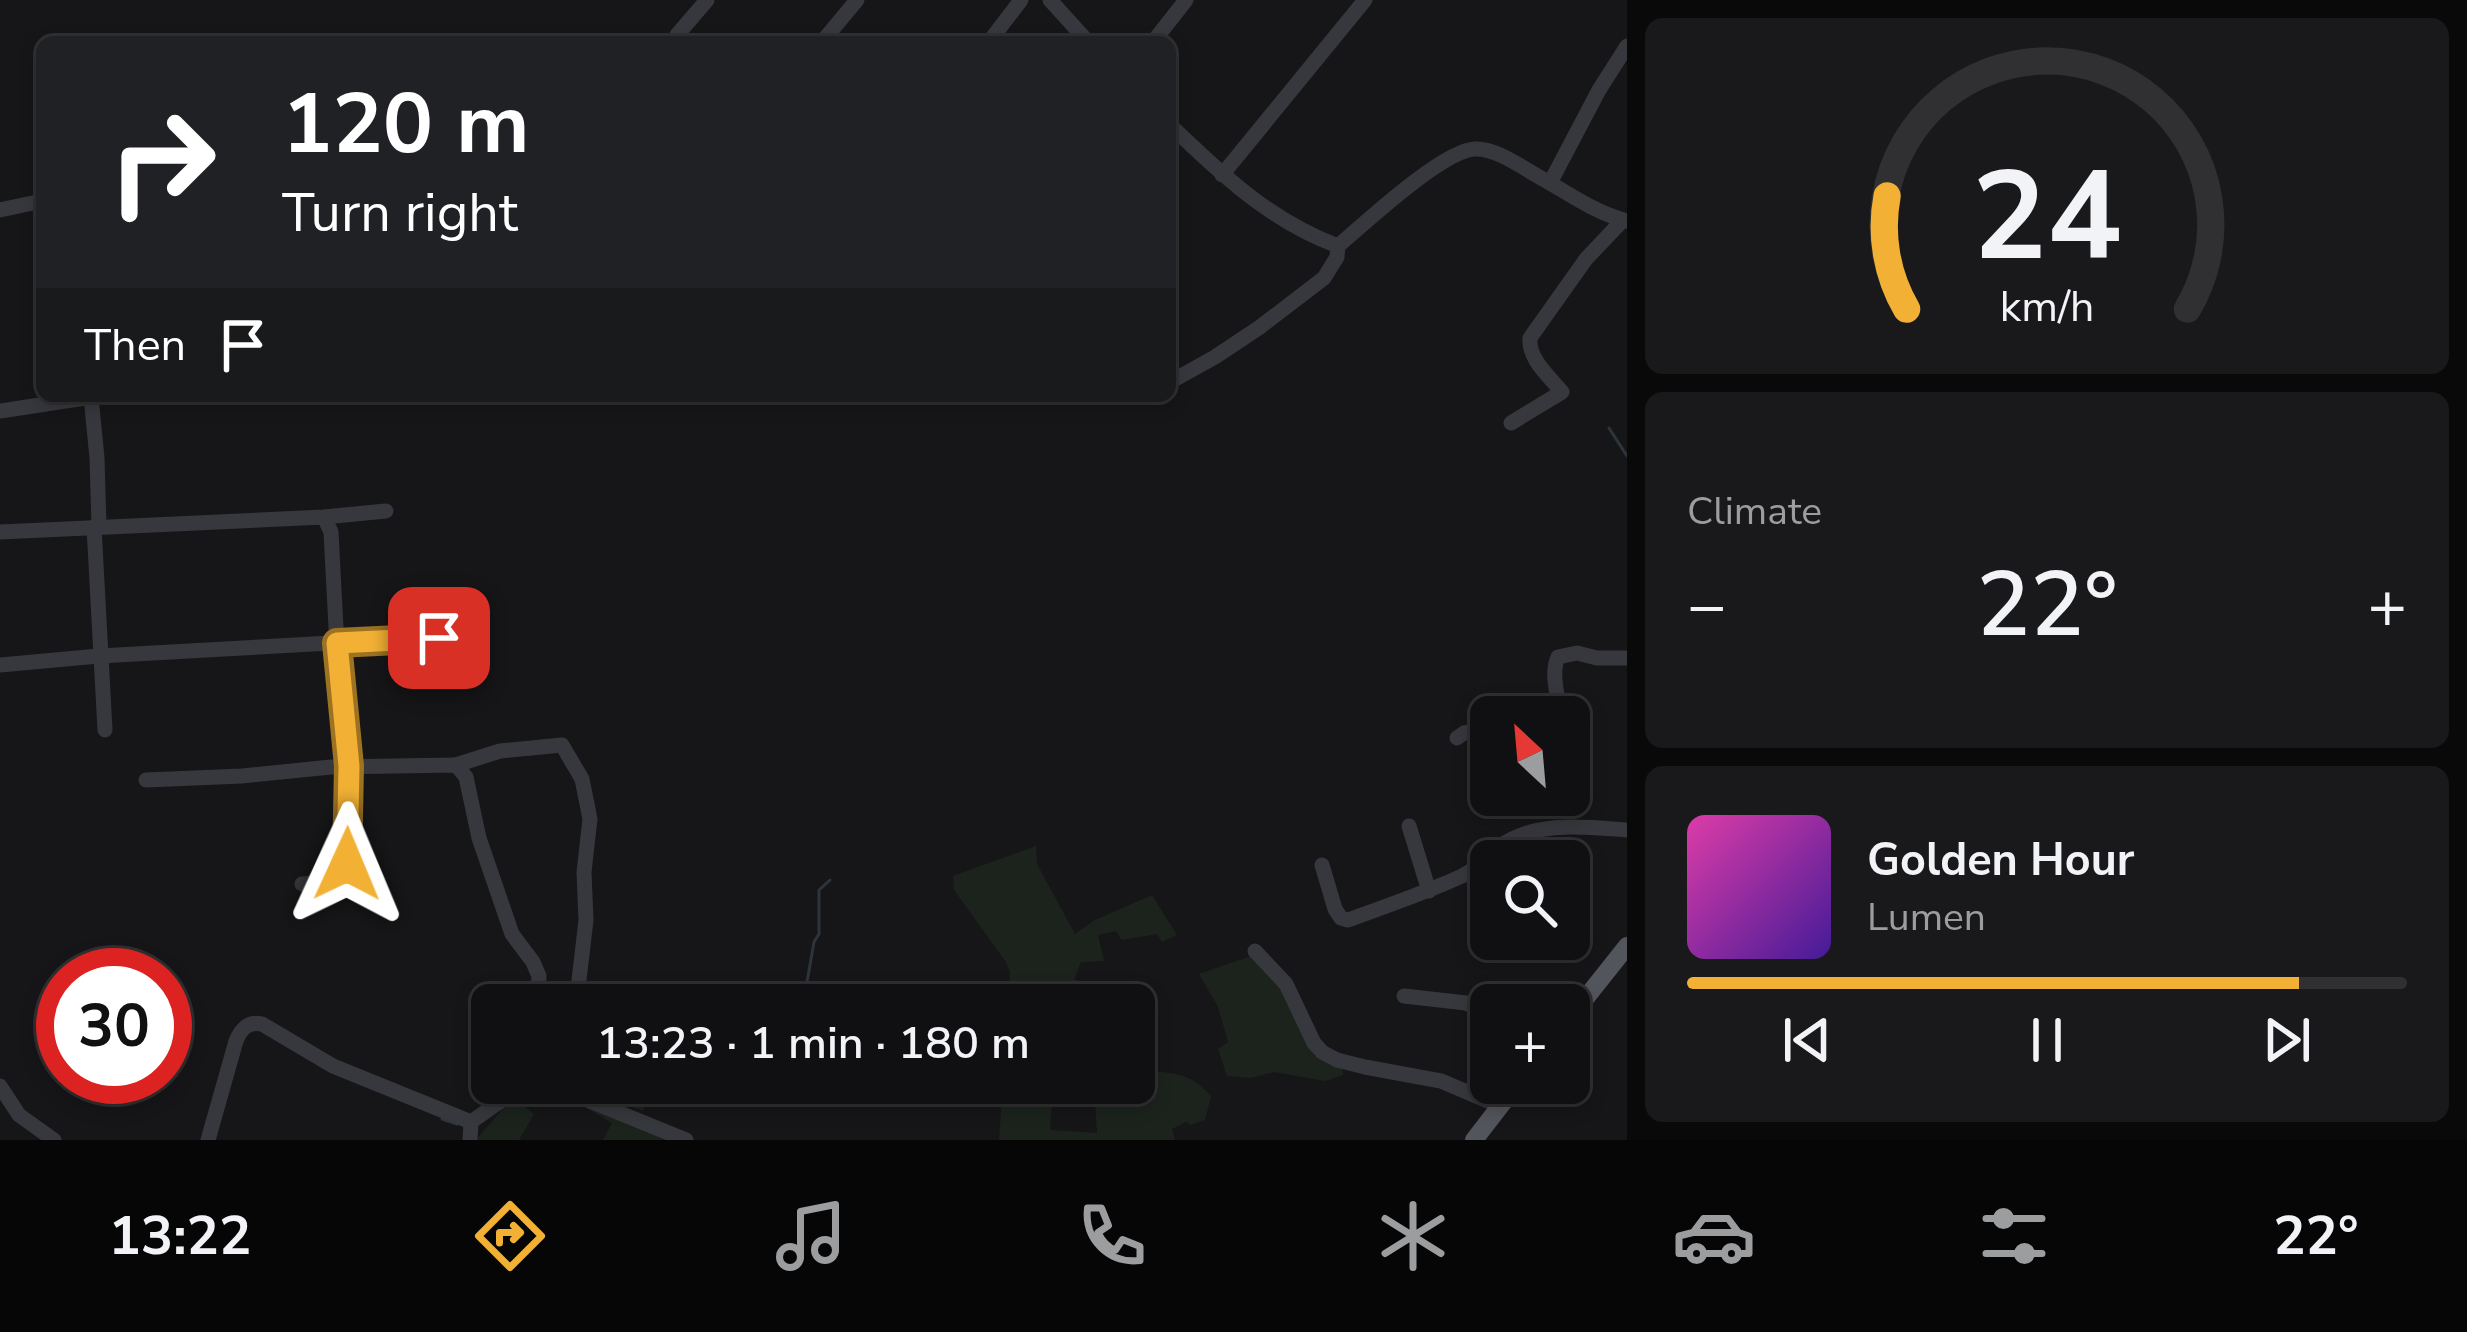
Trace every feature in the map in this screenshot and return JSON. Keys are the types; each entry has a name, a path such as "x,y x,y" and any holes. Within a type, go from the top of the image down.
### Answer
{"main road":[{"path":"1590,993 1627,946"},
{"path":"1474,1140 1500,1106"}],"street":[{"path":"677,35 707,0"},
{"path":"827,36 857,0"},
{"path":"994,36 1022,0"},
{"path":"1050,0 1083,36"},
{"path":"1158,36 1186,0"},
{"path":"1222,175 1365,0"},
{"path":"1550,183 1627,46"},
{"path":"1176,131 1222,175 1280,220 1338,245"},
{"path":"1176,379 1260,327 1324,278 1337,257 1338,245 1421,178 1470,149 1492,152 1587,206 1624,221 1586,259 1530,338 1533,356 1562,392 1511,423"},
{"path":"0,211 36,202"},
{"path":"0,411 60,402"},
{"path":"94,402 105,730"},
{"path":"0,532 386,511"},
{"path":"302,884 330,883 344,874 349,766 331,532 324,517"},
{"path":"0,664 439,638"},
{"path":"1557,696 1558,656 1627,658"},
{"path":"1456,738 1470,732"},
{"path":"146,780 349,766 456,765 500,751 562,746 582,778 590,819 578,984"},
{"path":"456,765 466,777 479,838 512,934 533,962 538,984"},
{"path":"1409,826 1429,891"},
{"path":"1322,865 1334,909 1348,920 1467,874 1500,845 1526,834 1554,827 1627,830"},
{"path":"1255,951 1286,984 1322,1052 1365,1067 1441,1081 1500,1106"},
{"path":"1403,996 1470,1006"},
{"path":"208,1140 236,1041 241,1030 257,1023 333,1066 470,1131 501,1104"},
{"path":"0,1086 20,1115 54,1140"},
{"path":"609,1104 686,1140"}],"shaded area":[{"path":"1036,846 1037,864 1075,934 1152,895 1177,935 1162,942 1157,934 1122,940 1116,931 1098,935 1104,961 1081,962 1074,979 1088,984 1009,984 1006,962 954,890 953,876"},
{"path":"1254,955 1289,996 1314,1056 1342,1064 1343,1075 1325,1081 1274,1072 1251,1078 1227,1076 1218,1049 1228,1042 1218,1007 1199,974"},
{"path":"1155,1072 1194,1081 1211,1096 1205,1120 1172,1129 1175,1140 999,1140 1002,1104 1052,1104 1050,1130 1097,1133 1095,1104 1155,1104"},
{"path":"507,1104 521,1104 534,1114 519,1140 476,1140"},
{"path":"580,1104 671,1140 603,1140 612,1123"}],"waterway":[{"path":"1609,428 1627,456"},
{"path":"807,984 819,934 819,890 830,880"},
{"path":"442,1119 457,1124"}],"route":[{"path":"347,864 349,766 337,643 439,638"}]}
